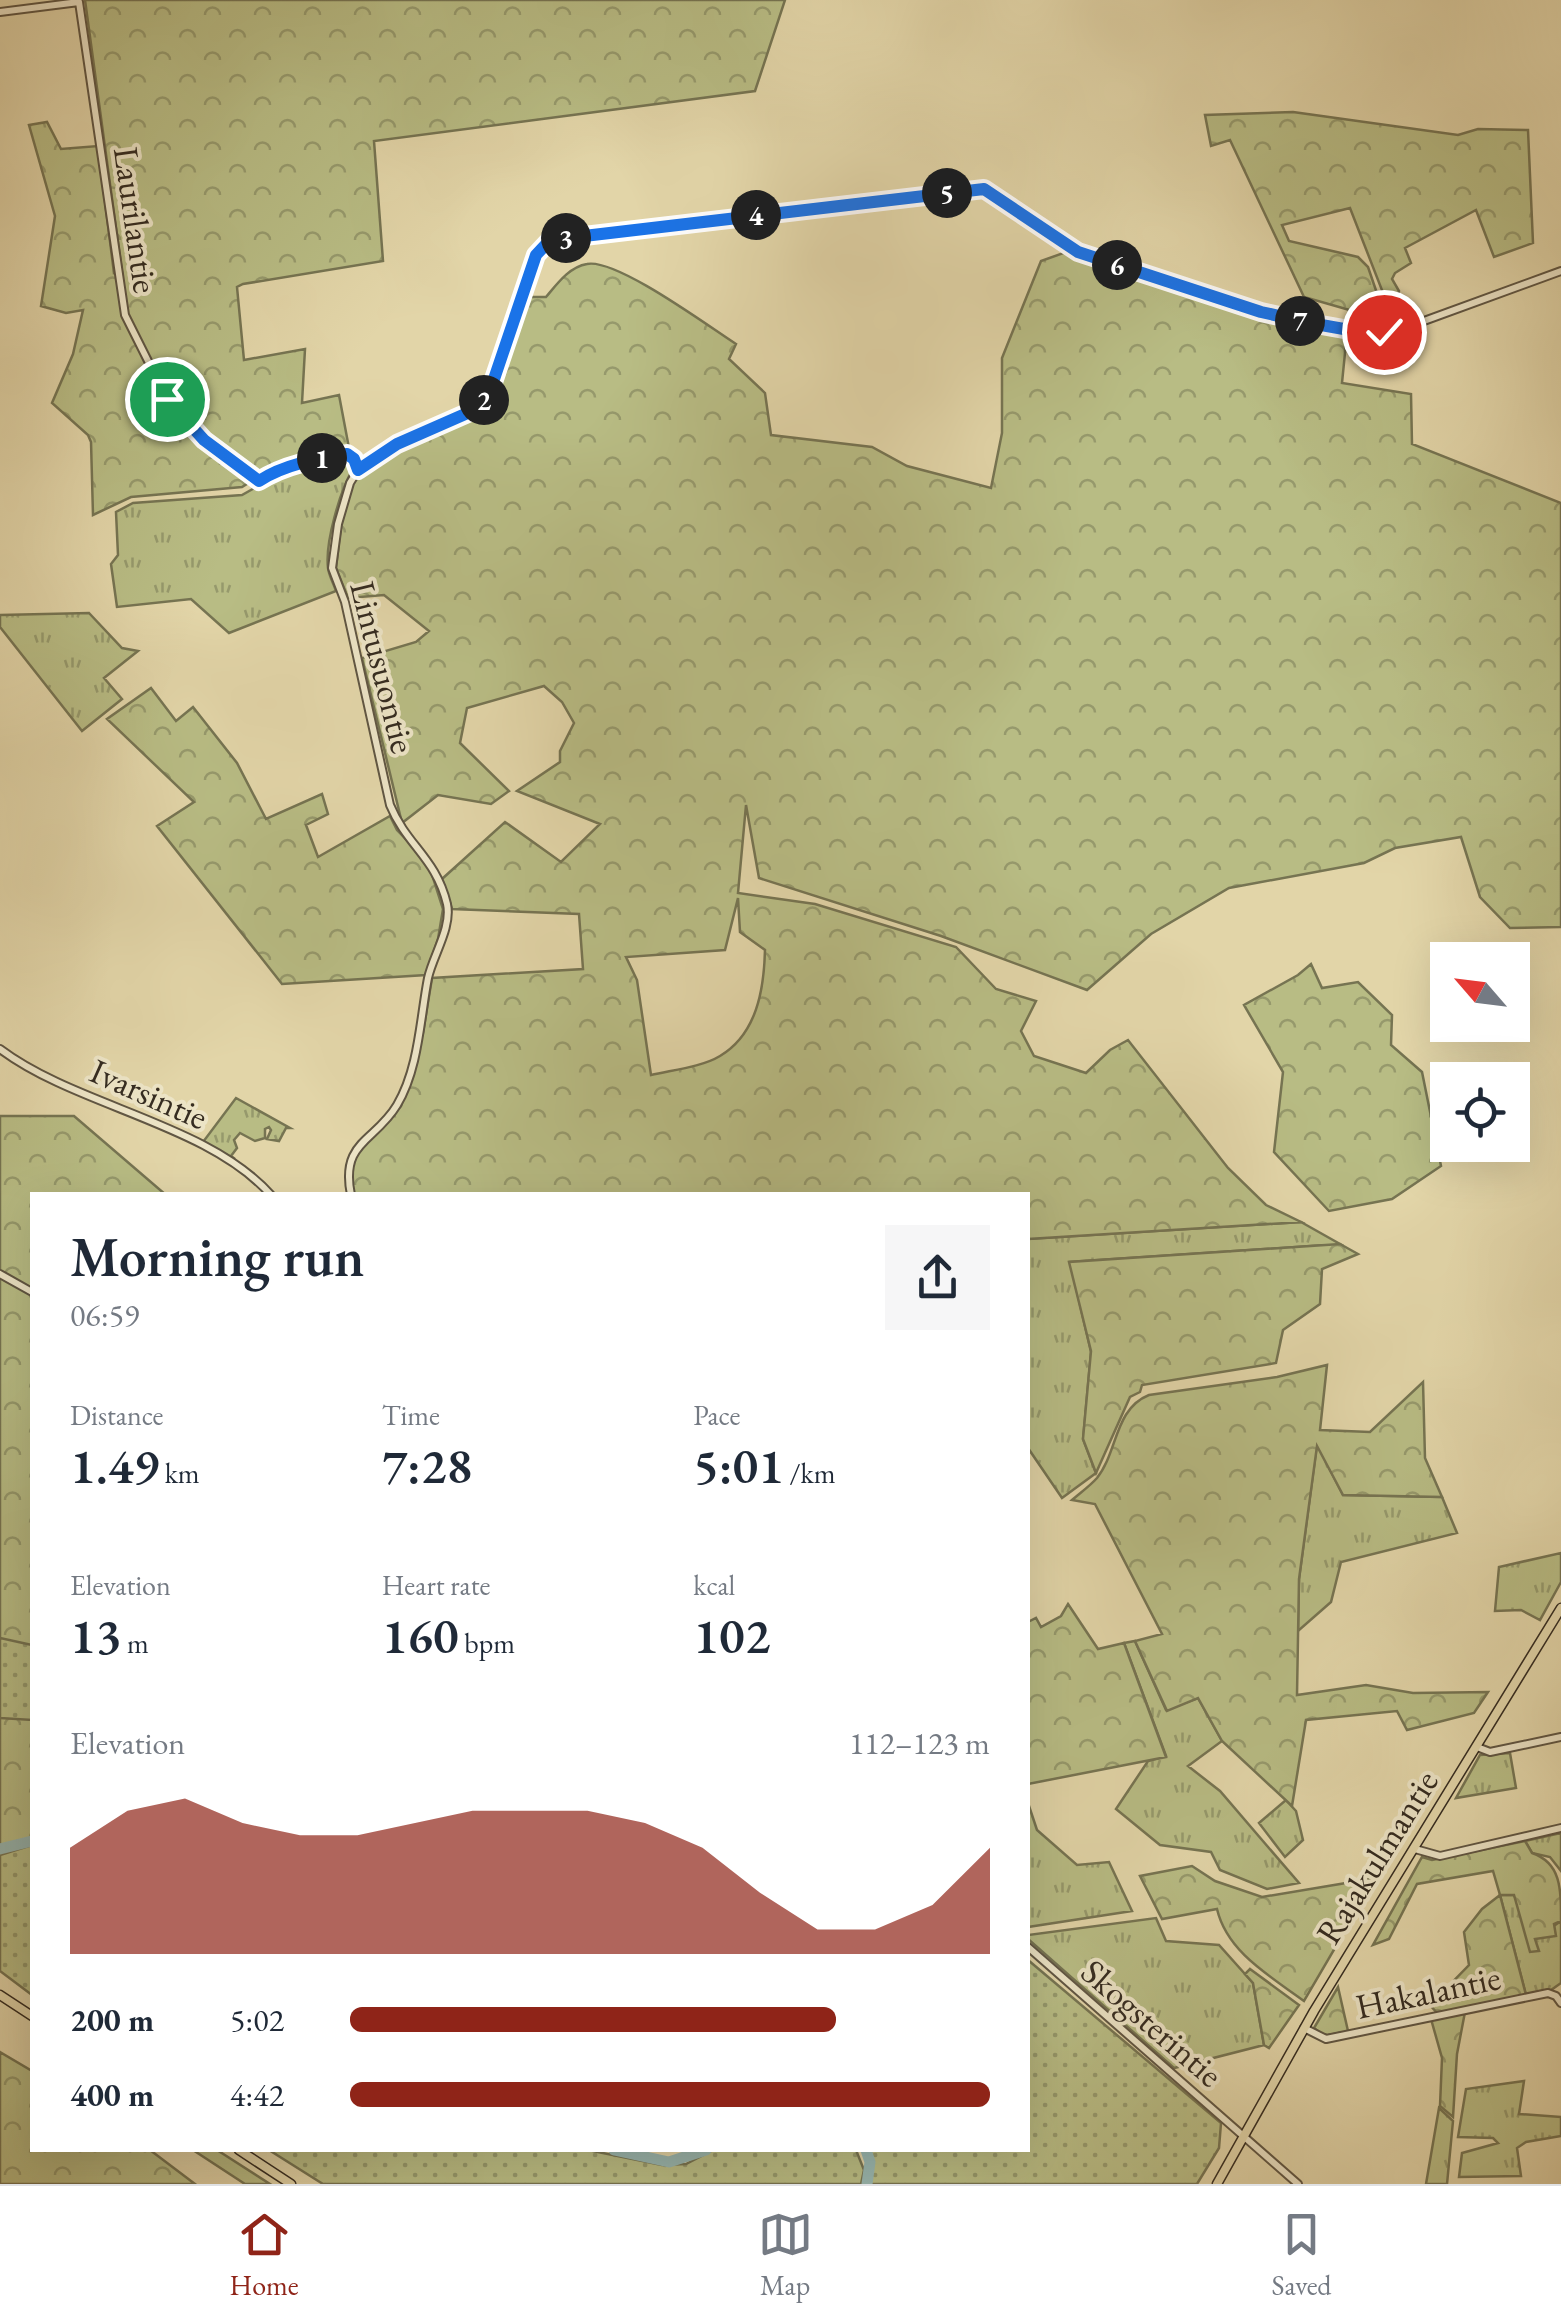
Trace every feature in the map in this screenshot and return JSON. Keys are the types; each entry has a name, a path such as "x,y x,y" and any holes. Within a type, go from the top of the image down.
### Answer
{"main road":[{"name":"Rajakulmantie","path":"1216,2184 1304,2028 1561,1608"},
{"path":"0,1995 30,2015"},
{"path":"242,2152 291,2184"}],"street":[{"name":"Laurilantie","path":"0,12 79,2 121,302 167,399 204,440 259,481 306,461 347,454 358,470"},
{"path":"358,470 397,444 479,408 490,391 536,255 550,240 984,189 1078,252 1261,312 1372,334 1402,329 1561,270"},
{"name":"Lintusuontie","path":"351,1192 348,1176 351,1158 392,1112 402,1094 448,910 430,862 400,828 390,806 346,602 332,568 338,524 358,470"},
{"name":"Ivarsintie","path":"0,1048 31,1068 224,1157 267,1192"},
{"path":"0,1274 30,1291"},
{"path":"1477,1748 1490,1752 1561,1737"},
{"path":"1414,1849 1440,1856 1561,1828"},
{"name":"Skogsterintie","path":"1030,1949 1298,2184"},
{"name":"Hakalantie","path":"1304,2028 1326,2039 1548,1993 1561,2002"}],"green space":[{"path":"85,0 785,0 755,91 374,141 383,261 237,287 244,360 305,349 302,403 339,395 349,448 269,470 242,487 131,497 93,515 91,442 52,403 73,354 83,310 66,313 41,306 55,216 29,125 47,122 61,149 98,146 114,273 122,272"},
{"path":"1293,112 1458,135 1478,129 1528,130 1533,243 1494,257 1476,210 1405,248 1411,263 1392,279 1399,291 1395,309 1388,316 1387,303 1350,208 1282,225 1289,241 1358,257 1368,267 1381,305 1381,319 1304,297 1230,140 1211,146 1205,115"},
{"path":"1069,251 1250,312 1347,333 1342,383 1411,394 1412,444 1561,503 1561,927 1510,928 1480,897 1461,837 1395,848 1364,863 1229,888 1151,934 1087,990 941,936 759,878 746,805 738,893 815,904 956,947 996,989 1036,1001 1021,1031 1034,1056 1086,1073 1110,1050 1128,1040 1228,1168 1266,1205 1301,1222 1030,1239 1030,1192 353,1192 352,1166 359,1151 401,1106 423,1033 432,978 583,969 579,914 452,909 442,879 505,822 561,862 600,824 517,791 560,762 560,751 574,723 562,702 544,686 467,708 460,743 509,791 491,804 438,795 402,823 362,658 416,642 429,631 384,595 348,598 336,568 341,525 353,483 361,472 399,447 480,411 493,392 525,297 546,297 569,272 587,264 619,271 640,282 736,344 729,359 765,393 771,435 872,447 907,466 991,488 1002,433 1002,358 1041,261","holes":["738,898 740,932 765,950 756,1009 733,1047 696,1066 651,1075 637,980 626,957 725,950"]},
{"path":"345,458 353,469 334,517 328,557 336,591 229,633 191,599 117,607 111,564 118,555 116,512 133,503 242,495 272,478"},
{"path":"89,613 122,648 138,651 104,678 122,699 82,731 0,627 0,615"},
{"path":"151,688 176,721 193,707 237,763 266,819 322,794 328,814 306,825 318,857 390,816 397,830 428,862 443,909 426,975 282,984 157,826 194,802 107,719"},
{"path":"1311,964 1322,988 1358,982 1392,1015 1391,1045 1422,1072 1430,1112 1430,1162 1440,1162 1441,1166 1392,1199 1329,1211 1274,1152 1283,1072 1244,1005"},
{"path":"236,1098 290,1128 286,1128 279,1141 267,1139 269,1127 265,1129 265,1138 255,1141 240,1133 234,1140 237,1148 231,1156 235,1159 203,1142"},
{"path":"0,1116 74,1116 163,1192 30,1192 30,1989 0,1968"},
{"path":"1301,1222 1340,1244 1070,1262 1091,1352 1083,1439 1096,1473 1062,1498 1030,1451 1030,1239"},
{"path":"1340,1244 1358,1254 1322,1269 1320,1304 1283,1330 1276,1363 1142,1385 1140,1392 1130,1397 1096,1473 1083,1439 1091,1351 1069,1262"},
{"path":"1327,1365 1320,1430 1370,1432 1423,1382 1425,1458 1442,1497 1343,1495 1317,1446 1299,1579 1297,1695 1366,1685 1413,1693 1488,1692 1474,1713 1407,1730 1397,1711 1306,1720 1292,1806 1222,1741 1198,1698 1167,1711 1135,1641 1162,1634 1095,1504 1072,1500 1104,1468 1129,1410 1149,1395 1277,1377"},
{"path":"1317,1444 1343,1495 1442,1497 1457,1533 1341,1562 1331,1602 1298,1631 1299,1579"},
{"path":"1561,1553 1561,1582 1540,1620 1521,1610 1495,1611 1499,1567"},
{"path":"1068,1604 1098,1649 1124,1643 1166,1757 1030,1784 1030,1621 1036,1618 1041,1627 1061,1616"},
{"path":"0,1638 30,1645 30,1720 0,1718"},
{"path":"1135,1641 1166,1710 1198,1698 1222,1741 1188,1766 1220,1791 1299,1883 1267,1889 1220,1870 1211,1852 1160,1845 1116,1809 1148,1761 1166,1756 1124,1643"},
{"path":"1510,1753 1516,1788 1456,1798 1480,1755"},
{"path":"1286,1800 1296,1811 1303,1840 1285,1857 1259,1823"},
{"path":"1030,1809 1037,1830 1077,1865 1109,1862 1132,1911 1030,1927"},
{"path":"1561,1833 1561,1871 1550,1857 1532,1853 1525,1841"},
{"path":"1525,1841 1532,1853 1549,1863 1557,1878 1561,1921 1554,1924 1556,1936 1535,1939 1539,1951 1530,1952 1514,1895 1500,1895 1493,1871 1417,1884 1389,1939 1373,1945 1422,1857 1432,1860"},
{"path":"30,1846 30,1994 0,1971 0,1855"},
{"path":"1192,1866 1215,1881 1262,1897 1376,1878 1304,2001 1240,1950 1217,1909 1162,1919 1140,1876"},
{"path":"1500,1895 1514,1895 1535,1939 1561,1921 1561,1983 1551,1990 1526,1995"},
{"path":"1500,1895 1526,1995 1437,2013 1430,2005 1469,1965 1464,1932 1482,1909"},
{"path":"1156,1918 1166,1941 1219,1945 1253,1983 1264,2045 1174,2068 1030,1941 1030,1935"},
{"path":"1030,1962 1221,2123 1219,2148 1197,2184 867,2184 872,2163 864,2152 1030,2152"},
{"path":"1250,1969 1299,2005 1269,2048 1264,2045 1253,1983 1245,1974"},
{"path":"1338,1987 1348,2031 1324,2036 1314,2028"},
{"path":"1465,2012 1457,2054 1453,2117 1440,2106 1442,2058 1431,2019"},
{"path":"0,2052 30,2070 30,2152 153,2152 195,2184 0,2184"},
{"path":"1524,2081 1519,2114 1561,2117 1561,2136 1526,2142 1517,2148 1521,2176 1459,2177 1462,2153 1498,2143 1493,2138 1458,2137 1466,2089"},
{"path":"1439,2108 1453,2121 1447,2184 1426,2184"},
{"path":"196,2152 220,2152 270,2184 245,2184"},
{"path":"272,2152 598,2152 662,2165 686,2164 709,2152 857,2152 864,2170 861,2184 323,2184"}],"waterway":[{"path":"0,1849 30,1842"},
{"path":"623,2152 669,2162 700,2152"},
{"path":"867,2152 870,2162 867,2184"}],"route":[{"path":"167,399 204,440 259,481 306,461 347,454 358,470 397,444 479,408 490,391 536,255 550,240 984,189 1078,252 1261,312 1372,334 1384,332"}]}
